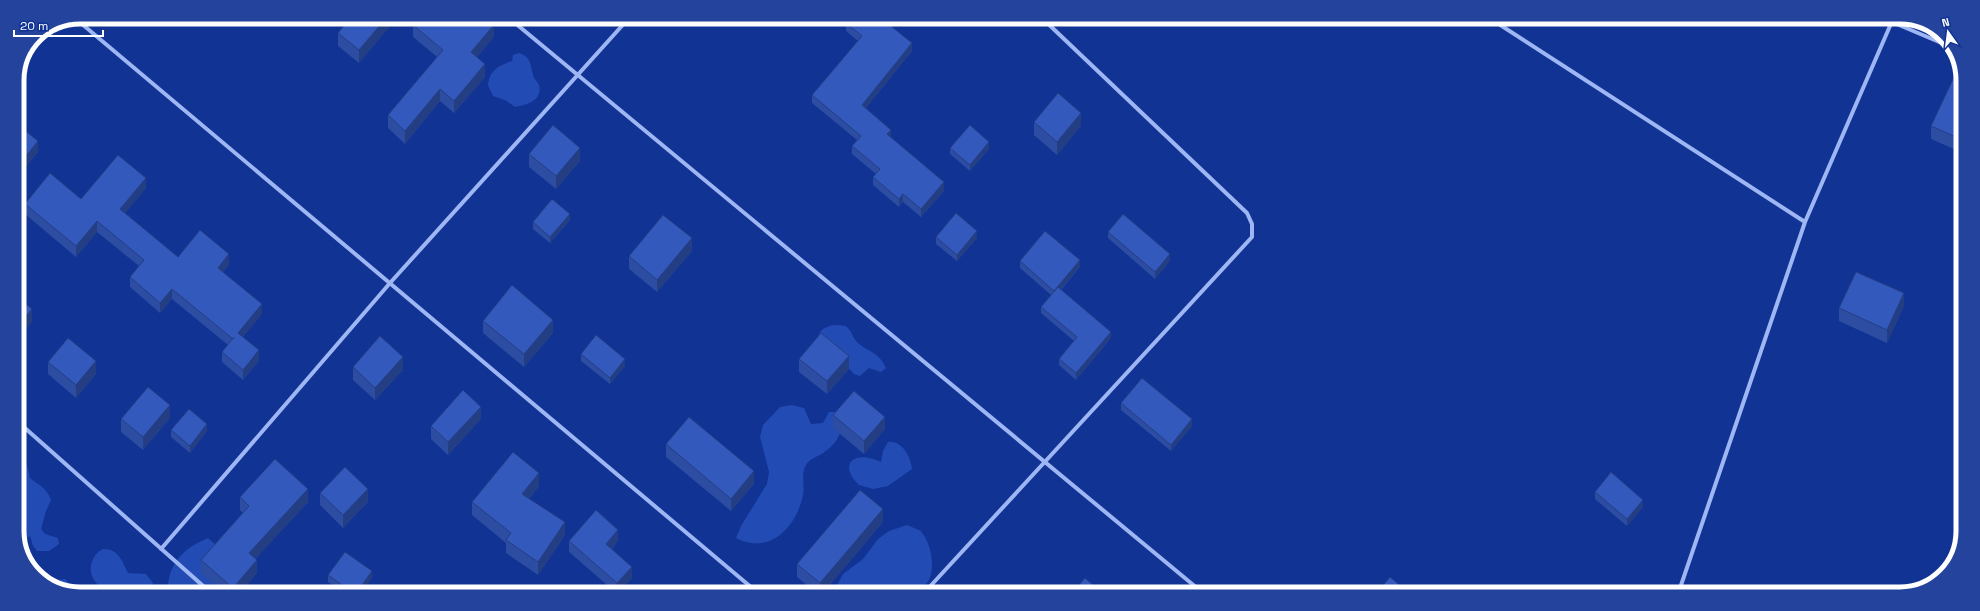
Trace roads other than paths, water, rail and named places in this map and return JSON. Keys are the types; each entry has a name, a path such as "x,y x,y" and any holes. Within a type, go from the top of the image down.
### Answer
{"street":[{"path":"82,24 751,587"},
{"path":"516,24 1196,587"},
{"path":"161,549 390,283 624,24"},
{"path":"929,587 1252,237 1252,224 1247,213 1048,24"},
{"path":"1500,24 1805,222"},
{"path":"1680,587 1805,222 1892,24"},
{"path":"1900,24 1928,36"},
{"path":"24,427 204,587"}]}
